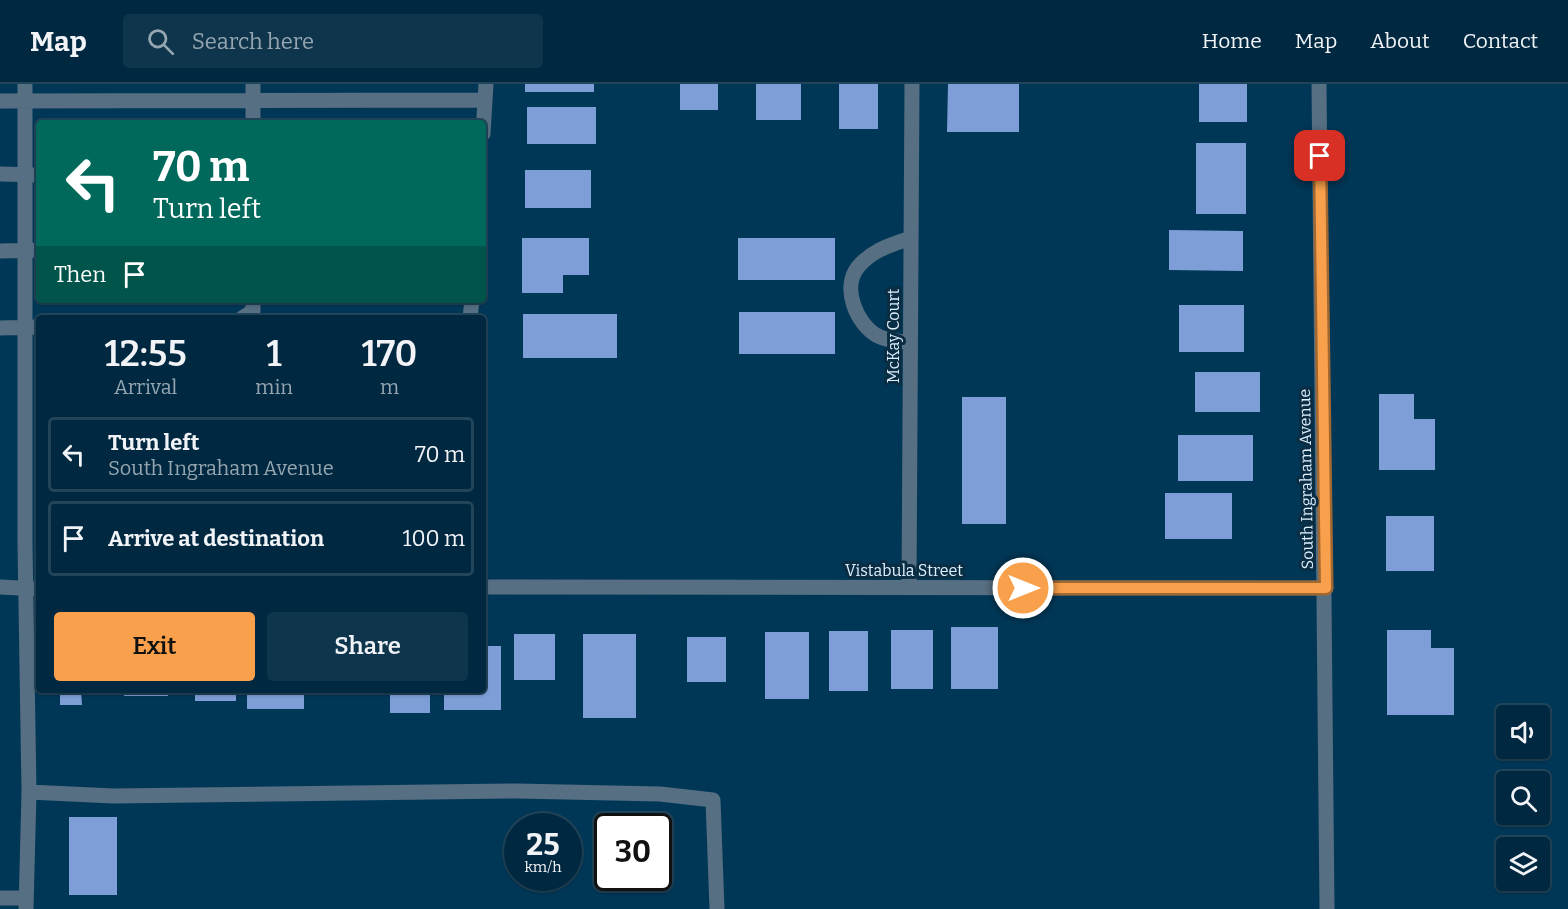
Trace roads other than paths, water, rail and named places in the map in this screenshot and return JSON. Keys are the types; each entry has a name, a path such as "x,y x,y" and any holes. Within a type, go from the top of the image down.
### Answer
{"street":[{"path":"0,898 26,903 33,589 32,175 25,84"},
{"path":"484,120 486,84"},
{"name":"McKay Court","path":"909,587 912,84"},
{"name":"South Ingraham Avenue","path":"1319,84 1326,588 1327,909"},
{"path":"253,92 253,120"},
{"path":"0,101 253,92 485,100"},
{"path":"0,174 32,175"},
{"path":"910,344 879,337 862,323 853,303 852,280 856,269 873,253 911,238"},
{"path":"0,251 32,250"},
{"path":"247,315 253,311 253,303"},
{"path":"0,328 32,327"},
{"path":"0,586 33,589"},
{"name":"Vistabula Street","path":"486,587 1326,588"},
{"path":"29,792 113,796 517,791 660,794 713,800 717,909"}]}
